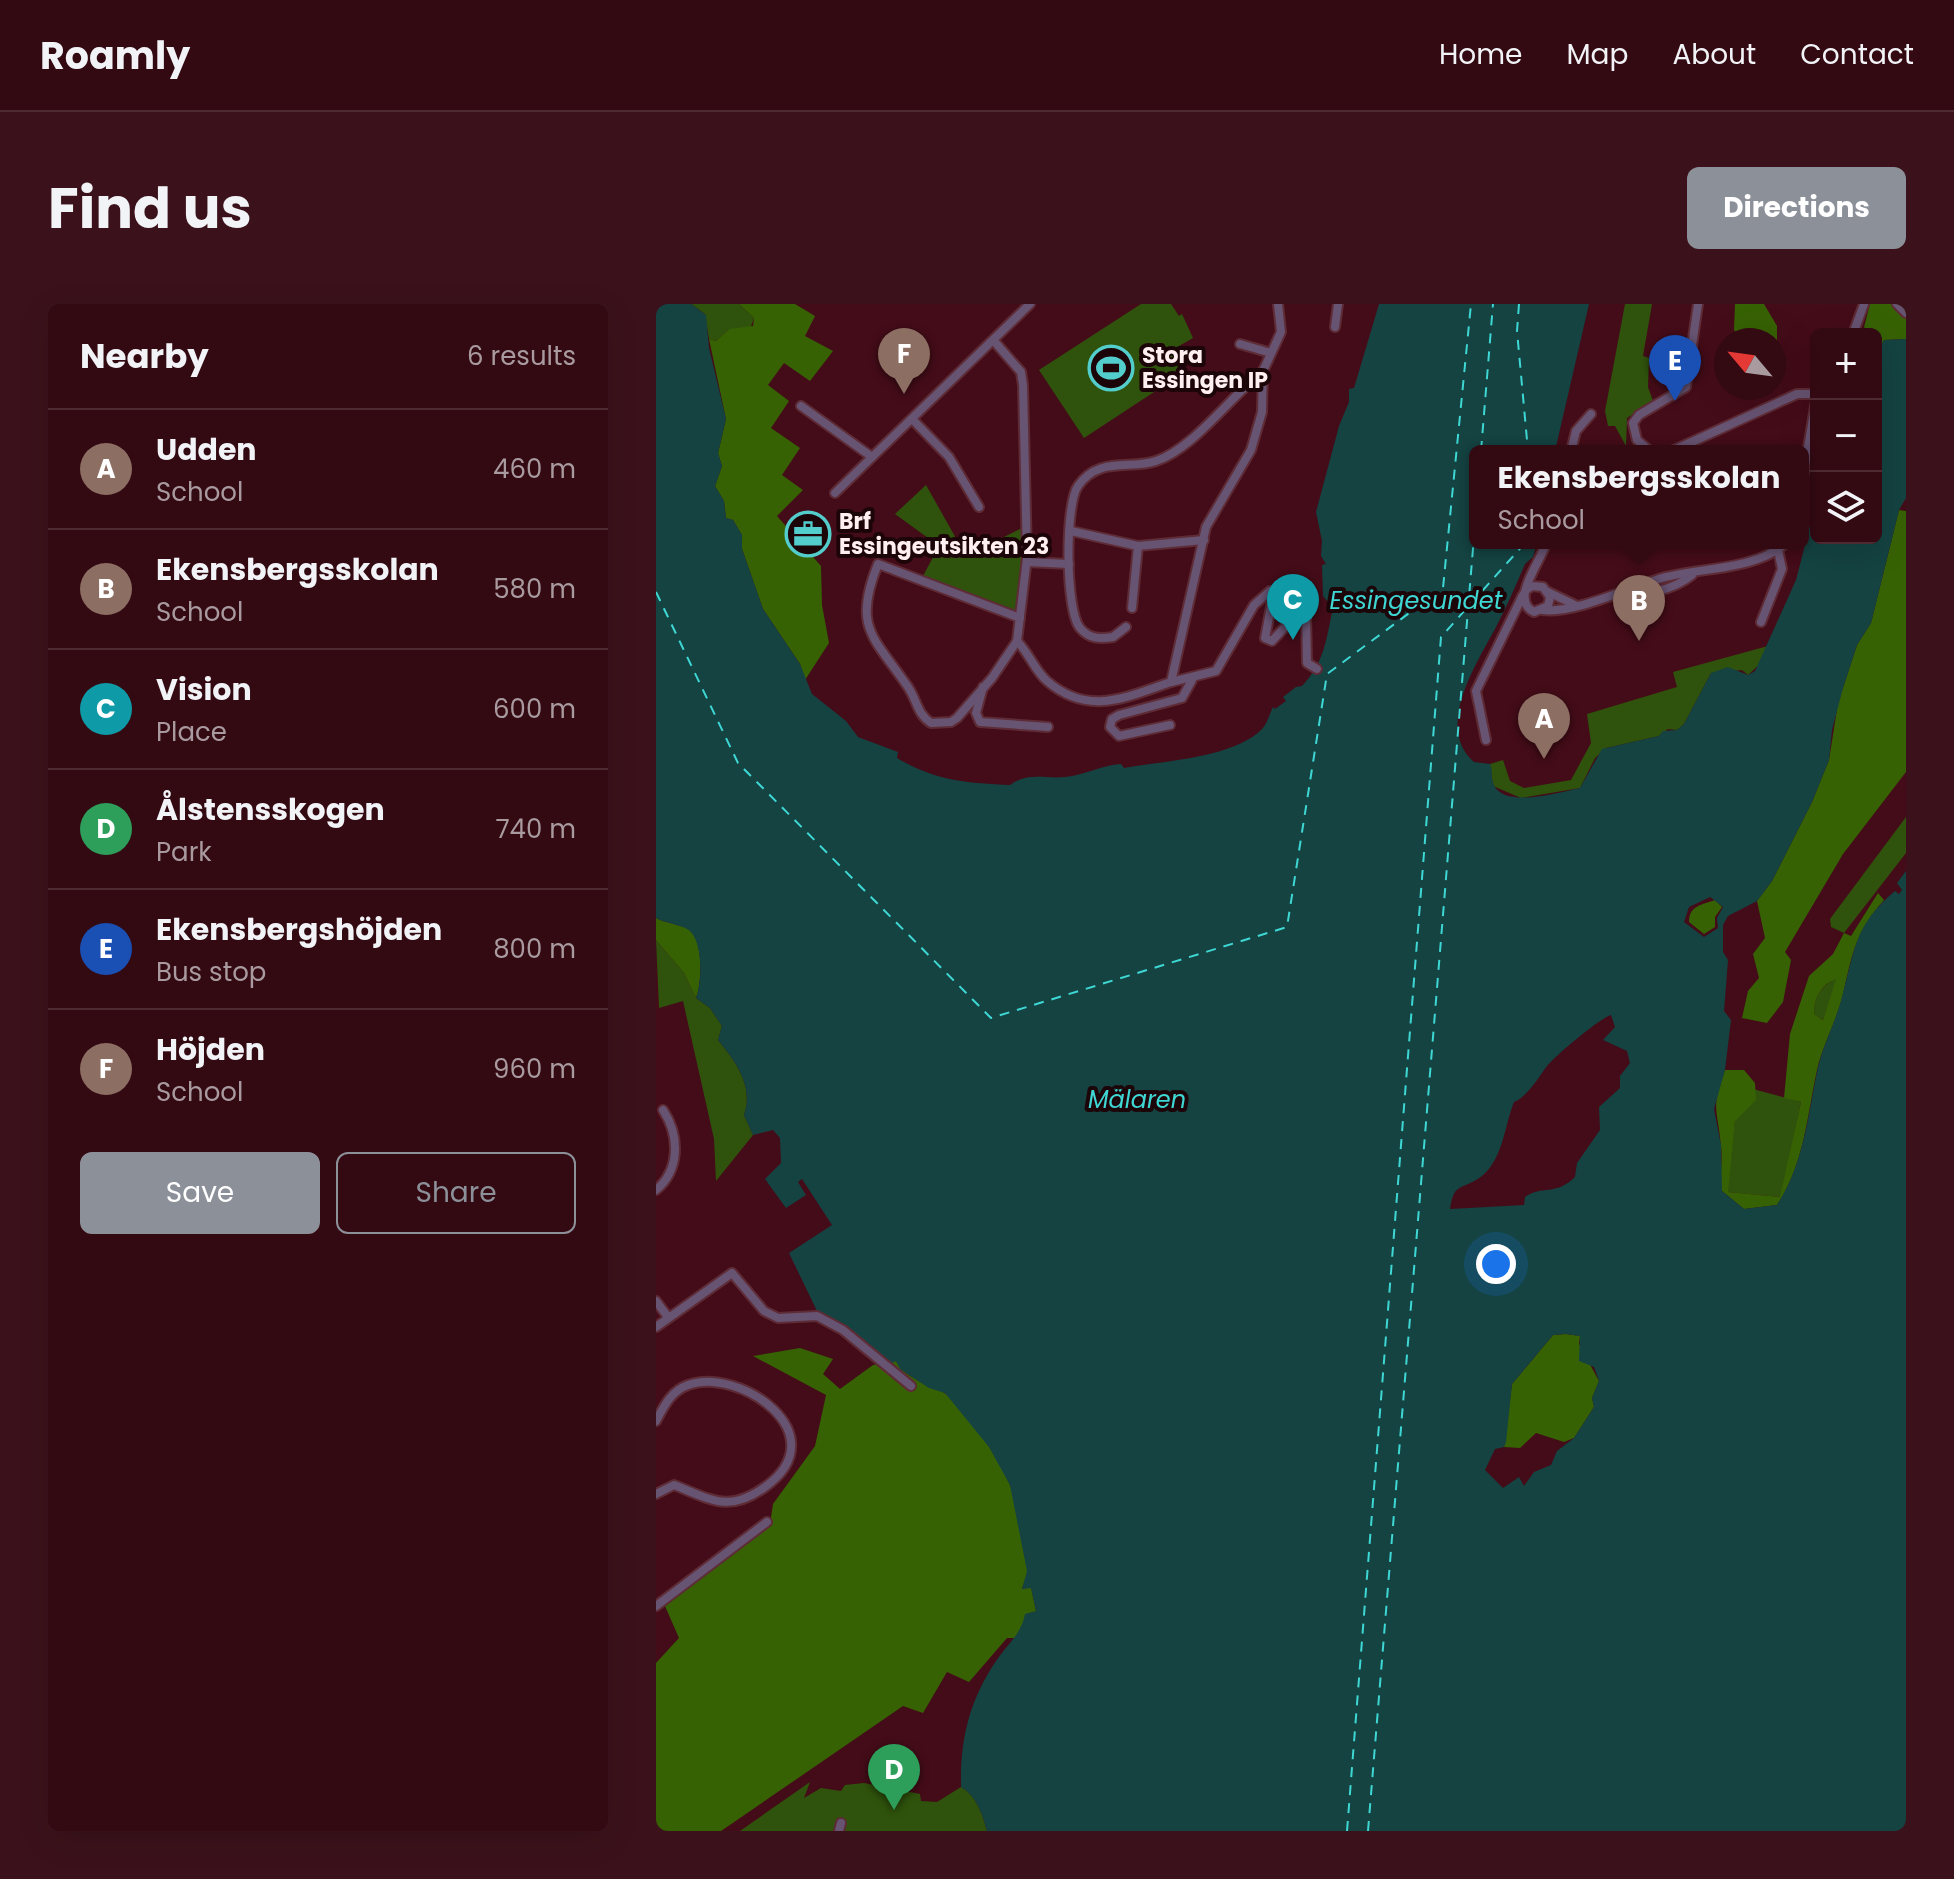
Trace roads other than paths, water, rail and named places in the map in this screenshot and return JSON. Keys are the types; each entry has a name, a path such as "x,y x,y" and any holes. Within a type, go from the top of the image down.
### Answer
{"street":[{"path":"835,493 1030,304"},
{"path":"1278,304 1282,318"},
{"path":"1171,682 1206,527 1251,450 1262,412 1263,371 1277,345 1284,304"},
{"path":"1335,327 1338,304"},
{"path":"1643,445 1637,440 1633,423 1639,415 1686,387 1698,304"},
{"path":"1855,328 1864,304"},
{"path":"1897,304 1906,313"},
{"path":"994,341 1021,372 1027,562 1020,618 1017,641 951,722 940,725 924,719 910,691 866,626 867,598 878,564 1020,618"},
{"path":"1240,344 1271,353"},
{"path":"1126,627 1113,637 1102,639 1090,637 1078,627 1072,608 1069,564 1070,503 1079,484 1099,469 1121,462 1154,462 1175,452 1263,371"},
{"path":"1685,445 1797,394 1810,394"},
{"path":"801,406 872,457"},
{"path":"1572,445 1576,431 1591,414"},
{"path":"912,419 949,457 979,507"},
{"path":"1071,531 1138,546 1204,540"},
{"path":"1132,608 1138,546"},
{"path":"1486,740 1476,691 1544,549"},
{"path":"1512,615 1615,595 1630,597 1778,550 1782,569 1761,622"},
{"path":"1027,562 1069,564"},
{"path":"1535,570 1550,601 1543,610"},
{"path":"1524,592 1532,586 1546,589 1575,605"},
{"path":"1017,641 1033,657 1046,681 1086,701 1111,702 1216,671 1254,605 1270,591 1273,596 1265,638 1272,641 1298,613 1306,612 1307,663 1317,669"},
{"path":"1524,592 1524,604 1530,611"},
{"path":"1170,725 1119,736 1110,727 1112,719 1119,715 1182,698 1192,680"},
{"path":"983,686 976,713 980,722 1048,727"},
{"path":"656,1190 667,1181 674,1167 674,1133 663,1110"},
{"path":"656,1327 732,1273 770,1315 817,1316 843,1330 911,1386"},
{"path":"656,1301 668,1317"},
{"path":"656,1421 670,1396 689,1384 727,1386 774,1408 788,1430 792,1449 783,1471 746,1500 721,1504 674,1485 656,1494"},
{"path":"656,1606 767,1522"}],"water":[{"name":"Mälaren","path":"656,304 691,304 706,315 709,348 726,419 718,453 722,466 715,486 724,501 726,518 733,520 742,535 742,549 763,609 800,664 812,694 846,721 858,737 898,752 897,758 911,766 952,779 1010,785 1030,777 1065,777 1114,765 1121,764 1124,768 1177,760 1234,746 1262,729 1273,707 1275,709 1286,701 1283,697 1302,686 1310,677 1324,650 1333,608 1323,596 1322,565 1326,564 1321,556 1322,541 1316,512 1339,426 1349,402 1349,389 1354,388 1379,304 1589,304 1556,445 1469,445 1469,549 1535,549 1470,676 1458,713 1458,731 1463,748 1474,762 1490,764 1493,783 1499,791 1519,798 1580,788 1602,749 1659,736 1663,731 1677,730 1684,724 1711,673 1728,667 1748,675 1755,671 1796,580 1804,549 1809,549 1810,525 1810,544 1882,544 1882,344 1884,340 1906,339 1906,498 1899,510 1871,623 1857,645 1843,688 1832,730 1829,760 1812,802 1772,881 1757,901 1728,916 1723,925 1723,952 1728,960 1724,1011 1731,1020 1725,1070 1714,1109 1721,1145 1722,1191 1744,1209 1777,1205 1799,1158 1819,1062 1858,939 1881,903 1895,891 1899,894 1902,890 1897,883 1906,871 1906,1831 987,1831 975,1800 961,1787 962,1753 968,1721 979,1691 1017,1633 1025,1614 1036,1611 1031,1588 1022,1589 1027,1571 1010,1485 989,1447 945,1393 929,1388 900,1369 896,1361 890,1364 848,1329 817,1311 789,1253 832,1225 802,1179 798,1182 806,1195 786,1208 765,1179 781,1163 780,1138 773,1130 753,1135 744,1115 745,1084 737,1066 718,1040 722,1026 710,1008 696,998 700,983 699,951 693,934 656,918","holes":["1710,897 1723,907 1717,918 1718,928 1704,937 1684,922 1689,907","1611,1015 1615,1027 1603,1040 1627,1051 1630,1063 1620,1076 1620,1088 1599,1107 1600,1130 1577,1163 1575,1177 1562,1186 1531,1193 1525,1197 1524,1205 1450,1209 1456,1191 1476,1180 1492,1165 1514,1102 1528,1091 1559,1054 1588,1030","1553,1335 1580,1336 1579,1361 1594,1367 1599,1381 1592,1398 1594,1407 1574,1438 1557,1451 1551,1465 1534,1472 1524,1486 1519,1477 1503,1488 1485,1470 1495,1449 1504,1447 1506,1442 1512,1384"]}],"place":[{"name":"Stora Essingen IP","path":"1111,368"},
{"name":"Höjden","path":"904,394"},
{"name":"Ekensbergshöjden","path":"1675,401"},
{"name":"Brf Essingeutsikten 23","path":"808,534"},
{"name":"Vision","path":"1293,640"},
{"name":"Ekensbergsskolan","path":"1639,641"},
{"name":"Udden","path":"1544,759"},
{"name":"Ålstensskogen","path":"894,1810"}],"water label":[{"name":"Essingesundet","path":"1416,601"}]}
